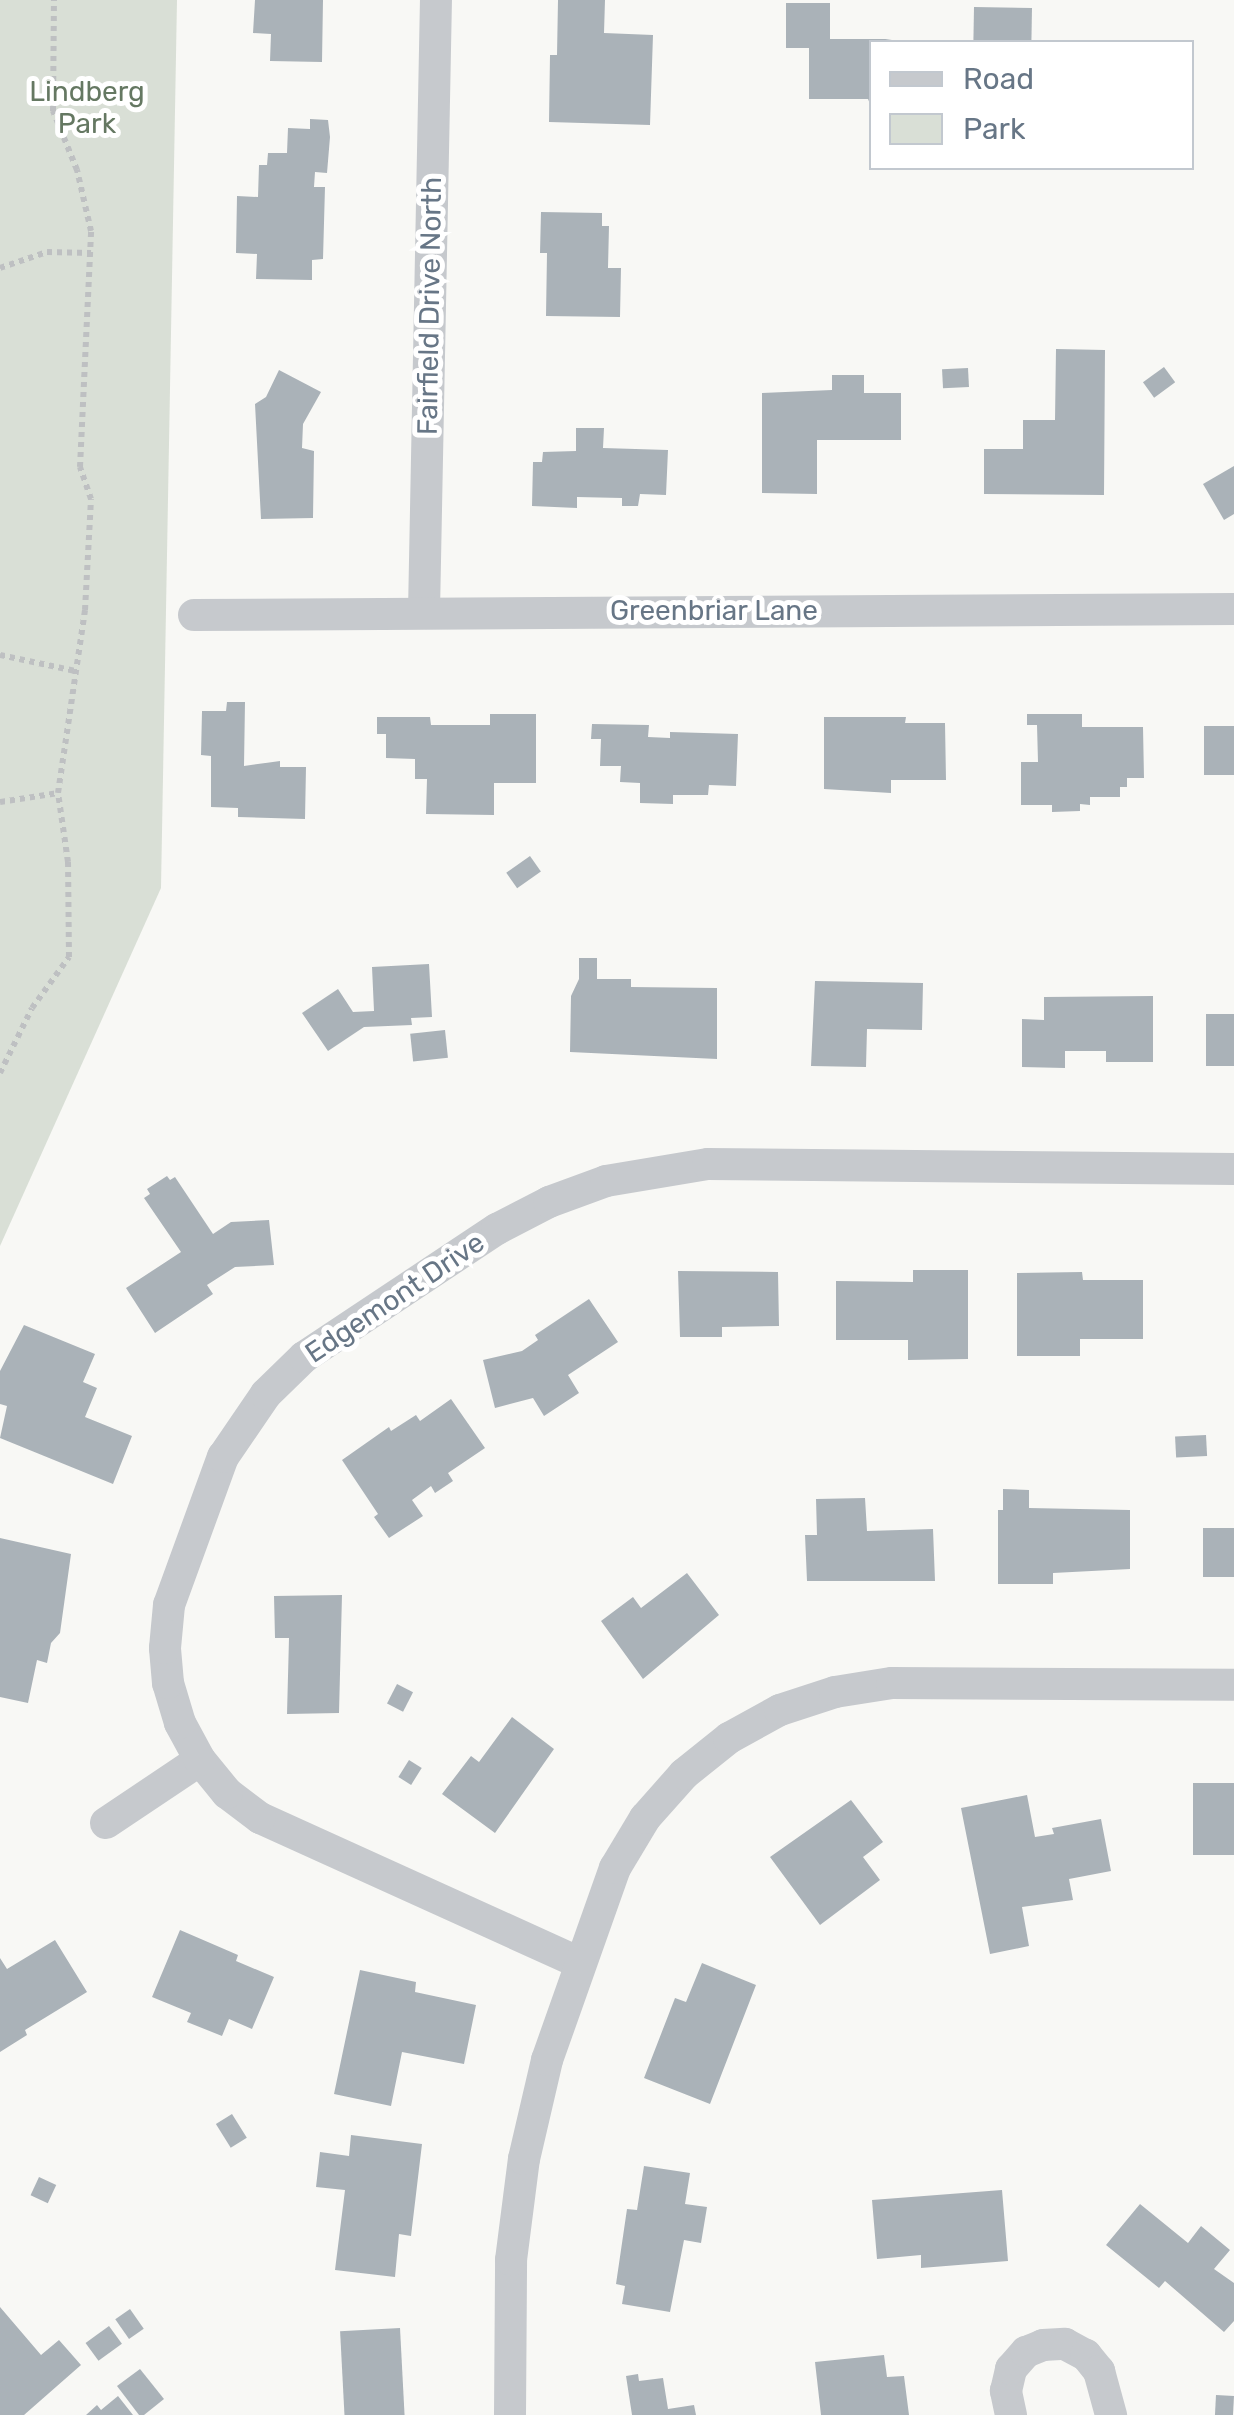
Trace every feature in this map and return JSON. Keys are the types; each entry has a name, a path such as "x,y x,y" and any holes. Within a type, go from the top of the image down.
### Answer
{"street":[{"name":"Fairfield Drive North","path":"424,612 436,0"},
{"name":"Greenbriar Lane","path":"194,615 1234,609"},
{"name":"Edgemont Drive","path":"580,1963 260,1818 227,1793 200,1760 180,1724 168,1682 165,1648 169,1605 224,1457 266,1394 304,1357 497,1230 549,1202 606,1181 708,1164 1234,1169"},
{"path":"510,2415 511,2260 524,2159 547,2060 616,1868 645,1818 684,1774 714,1750 780,1710 834,1692 892,1682 1234,1686"},
{"path":"106,1822 200,1760"},
{"path":"1011,2415 1006,2390 1012,2369 1026,2352 1043,2345 1065,2344 1086,2355 1099,2371 1111,2415"}],"path":[{"path":"0,1072 32,1008 69,956 68,862 58,793 83,630 86,583 91,498 80,467 92,231 77,170 52,110 54,0"},
{"path":"0,268 47,252 91,253"},
{"path":"0,655 75,671"},
{"path":"0,802 58,793"}],"green space":[{"name":"Lindberg Park","path":"0,0 177,0 161,888 0,1246"}],"building":[{"path":"255,0 323,0 322,62 270,61 271,34 253,33"},
{"path":"558,0 605,0 604,33 653,35 650,125 549,122 550,55 557,55"},
{"path":"786,3 830,3 830,39 892,39 869,40 869,102 809,99 809,48 786,48"},
{"path":"974,7 1032,8 1031,40 973,40"},
{"path":"310,119 328,120 330,137 327,173 315,172 314,187 325,187 323,259 312,260 312,280 256,279 257,254 236,253 237,196 258,197 259,165 267,165 268,153 287,153 288,128 310,129"},
{"path":"541,212 602,213 602,226 609,226 608,268 621,268 620,317 546,316 547,253 540,253"},
{"path":"1056,349 1105,350 1104,495 984,494 984,449 1023,449 1023,420 1055,420"},
{"path":"1164,367 1175,382 1154,398 1143,382"},
{"path":"968,368 969,387 943,388 942,369"},
{"path":"279,370 321,392 303,424 302,448 314,451 313,518 261,519 255,404 266,397"},
{"path":"832,375 864,375 864,393 901,393 901,440 817,440 817,494 762,493 762,393 832,390"},
{"path":"576,428 604,428 603,448 668,450 666,495 640,494 638,506 622,506 622,498 577,497 577,508 532,506 533,462 542,462 543,452 576,451"},
{"path":"1234,466 1234,514 1224,520 1203,484"},
{"path":"227,702 245,702 244,766 280,761 280,767 306,767 305,819 238,817 238,808 211,807 211,756 201,755 202,711 226,711"},
{"path":"490,714 536,714 536,783 494,783 494,815 426,814 427,779 415,779 415,759 386,758 386,734 377,734 377,717 430,717 431,725 490,725"},
{"path":"1027,714 1082,714 1082,727 1143,727 1144,778 1127,778 1127,787 1120,787 1120,797 1090,797 1090,805 1080,804 1080,811 1052,812 1052,805 1021,805 1021,762 1038,762 1037,725 1027,725"},
{"path":"824,717 906,717 905,723 945,723 946,780 891,780 891,793 824,789"},
{"path":"592,724 649,725 648,737 670,738 670,732 738,734 736,786 709,785 708,795 673,795 673,804 640,803 640,783 620,782 621,766 600,766 601,739 591,739"},
{"path":"1204,726 1234,726 1234,775 1204,775"},
{"path":"530,856 541,872 517,888 506,873"},
{"path":"579,958 597,958 597,979 631,979 631,987 717,988 717,1059 570,1052 571,996 579,979"},
{"path":"429,964 432,1017 411,1018 412,1025 364,1027 328,1051 302,1013 338,989 353,1012 374,1011 372,967"},
{"path":"815,981 923,983 922,1030 867,1029 866,1067 811,1066"},
{"path":"1153,996 1153,1062 1106,1062 1106,1051 1065,1051 1065,1068 1022,1067 1022,1019 1044,1020 1044,997"},
{"path":"1206,1014 1234,1014 1234,1066 1206,1066"},
{"path":"445,1030 448,1058 413,1062 410,1034"},
{"path":"167,1176 170,1180 175,1177 213,1234 231,1222 269,1220 274,1265 235,1267 207,1285 213,1294 155,1333 126,1288 181,1252 144,1198 150,1194 147,1189"},
{"path":"913,1270 968,1270 968,1359 908,1360 908,1340 836,1340 836,1281 913,1282"},
{"path":"678,1271 778,1272 779,1326 722,1327 722,1337 680,1337"},
{"path":"1082,1272 1083,1280 1143,1280 1143,1339 1080,1339 1080,1356 1017,1356 1017,1273"},
{"path":"589,1299 618,1342 568,1375 579,1393 544,1416 533,1398 495,1408 483,1360 522,1351 538,1340 535,1335"},
{"path":"24,1325 95,1354 83,1382 97,1388 85,1417 132,1436 113,1484 0,1438 7,1406 0,1404 0,1371"},
{"path":"451,1399 485,1448 448,1473 453,1481 435,1493 431,1486 412,1500 423,1516 389,1538 342,1460 389,1427 391,1431 416,1415 420,1421"},
{"path":"1206,1435 1207,1456 1176,1458 1175,1437"},
{"path":"1003,1489 1029,1490 1029,1508 1130,1510 1130,1569 1053,1573 1053,1584 998,1584 998,1510 1003,1510"},
{"path":"865,1498 867,1531 933,1529 935,1581 807,1581 805,1535 817,1535 816,1499"},
{"path":"1203,1528 1234,1528 1234,1577 1203,1577"},
{"path":"0,1538 71,1554 60,1633 51,1643 47,1663 37,1660 28,1703 0,1697"},
{"path":"687,1573 719,1615 643,1679 601,1621 633,1597 641,1608"},
{"path":"342,1595 339,1713 287,1714 289,1638 275,1638 274,1596"},
{"path":"397,1684 413,1692 403,1712 387,1704"},
{"path":"512,1717 554,1749 495,1833 442,1794 471,1756 479,1762"},
{"path":"409,1760 422,1768 411,1785 398,1777"},
{"path":"1193,1783 1234,1783 1234,1855 1193,1855"},
{"path":"1027,1795 1035,1837 1054,1834 1052,1828 1101,1819 1111,1871 1069,1879 1073,1900 1022,1907 1029,1946 990,1954 961,1808"},
{"path":"851,1800 883,1842 863,1857 880,1880 820,1925 770,1857"},
{"path":"180,1930 238,1955 236,1961 274,1977 252,2029 229,2019 222,2036 187,2022 191,2013 152,1997"},
{"path":"55,1940 87,1992 25,2030 27,2035 0,2052 0,1958 7,1969"},
{"path":"702,1963 756,1985 710,2104 644,2078 675,1998 686,2002"},
{"path":"360,1970 416,1982 415,1992 476,2005 464,2064 402,2052 391,2106 334,2094"},
{"path":"232,2114 247,2138 231,2148 216,2124"},
{"path":"351,2135 422,2144 411,2236 399,2234 395,2277 335,2270 345,2190 316,2187 320,2152 349,2156"},
{"path":"644,2166 690,2173 685,2204 707,2207 701,2243 684,2240 670,2312 622,2304 625,2286 616,2284 627,2209 637,2210"},
{"path":"39,2177 56,2185 48,2203 31,2195"},
{"path":"1002,2190 1008,2261 921,2268 921,2255 877,2259 872,2200"},
{"path":"1140,2204 1188,2243 1201,2226 1230,2250 1214,2269 1234,2283 1234,2321 1224,2332 1165,2281 1159,2288 1106,2245"},
{"path":"0,2307 41,2355 59,2340 81,2365 24,2415 0,2415"},
{"path":"130,2309 144,2329 129,2339 115,2319"},
{"path":"109,2326 122,2344 98,2361 86,2343"},
{"path":"400,2328 405,2415 344,2415 340,2331"},
{"path":"884,2355 887,2377 904,2376 909,2415 821,2415 815,2362"},
{"path":"140,2369 164,2399 144,2415 139,2415 117,2386"},
{"path":"638,2374 639,2381 663,2378 668,2409 694,2405 696,2415 632,2415 626,2376"},
{"path":"1216,2395 1234,2396 1233,2415 1215,2415"},
{"path":"118,2396 133,2415 86,2415 97,2405 101,2410"}]}
